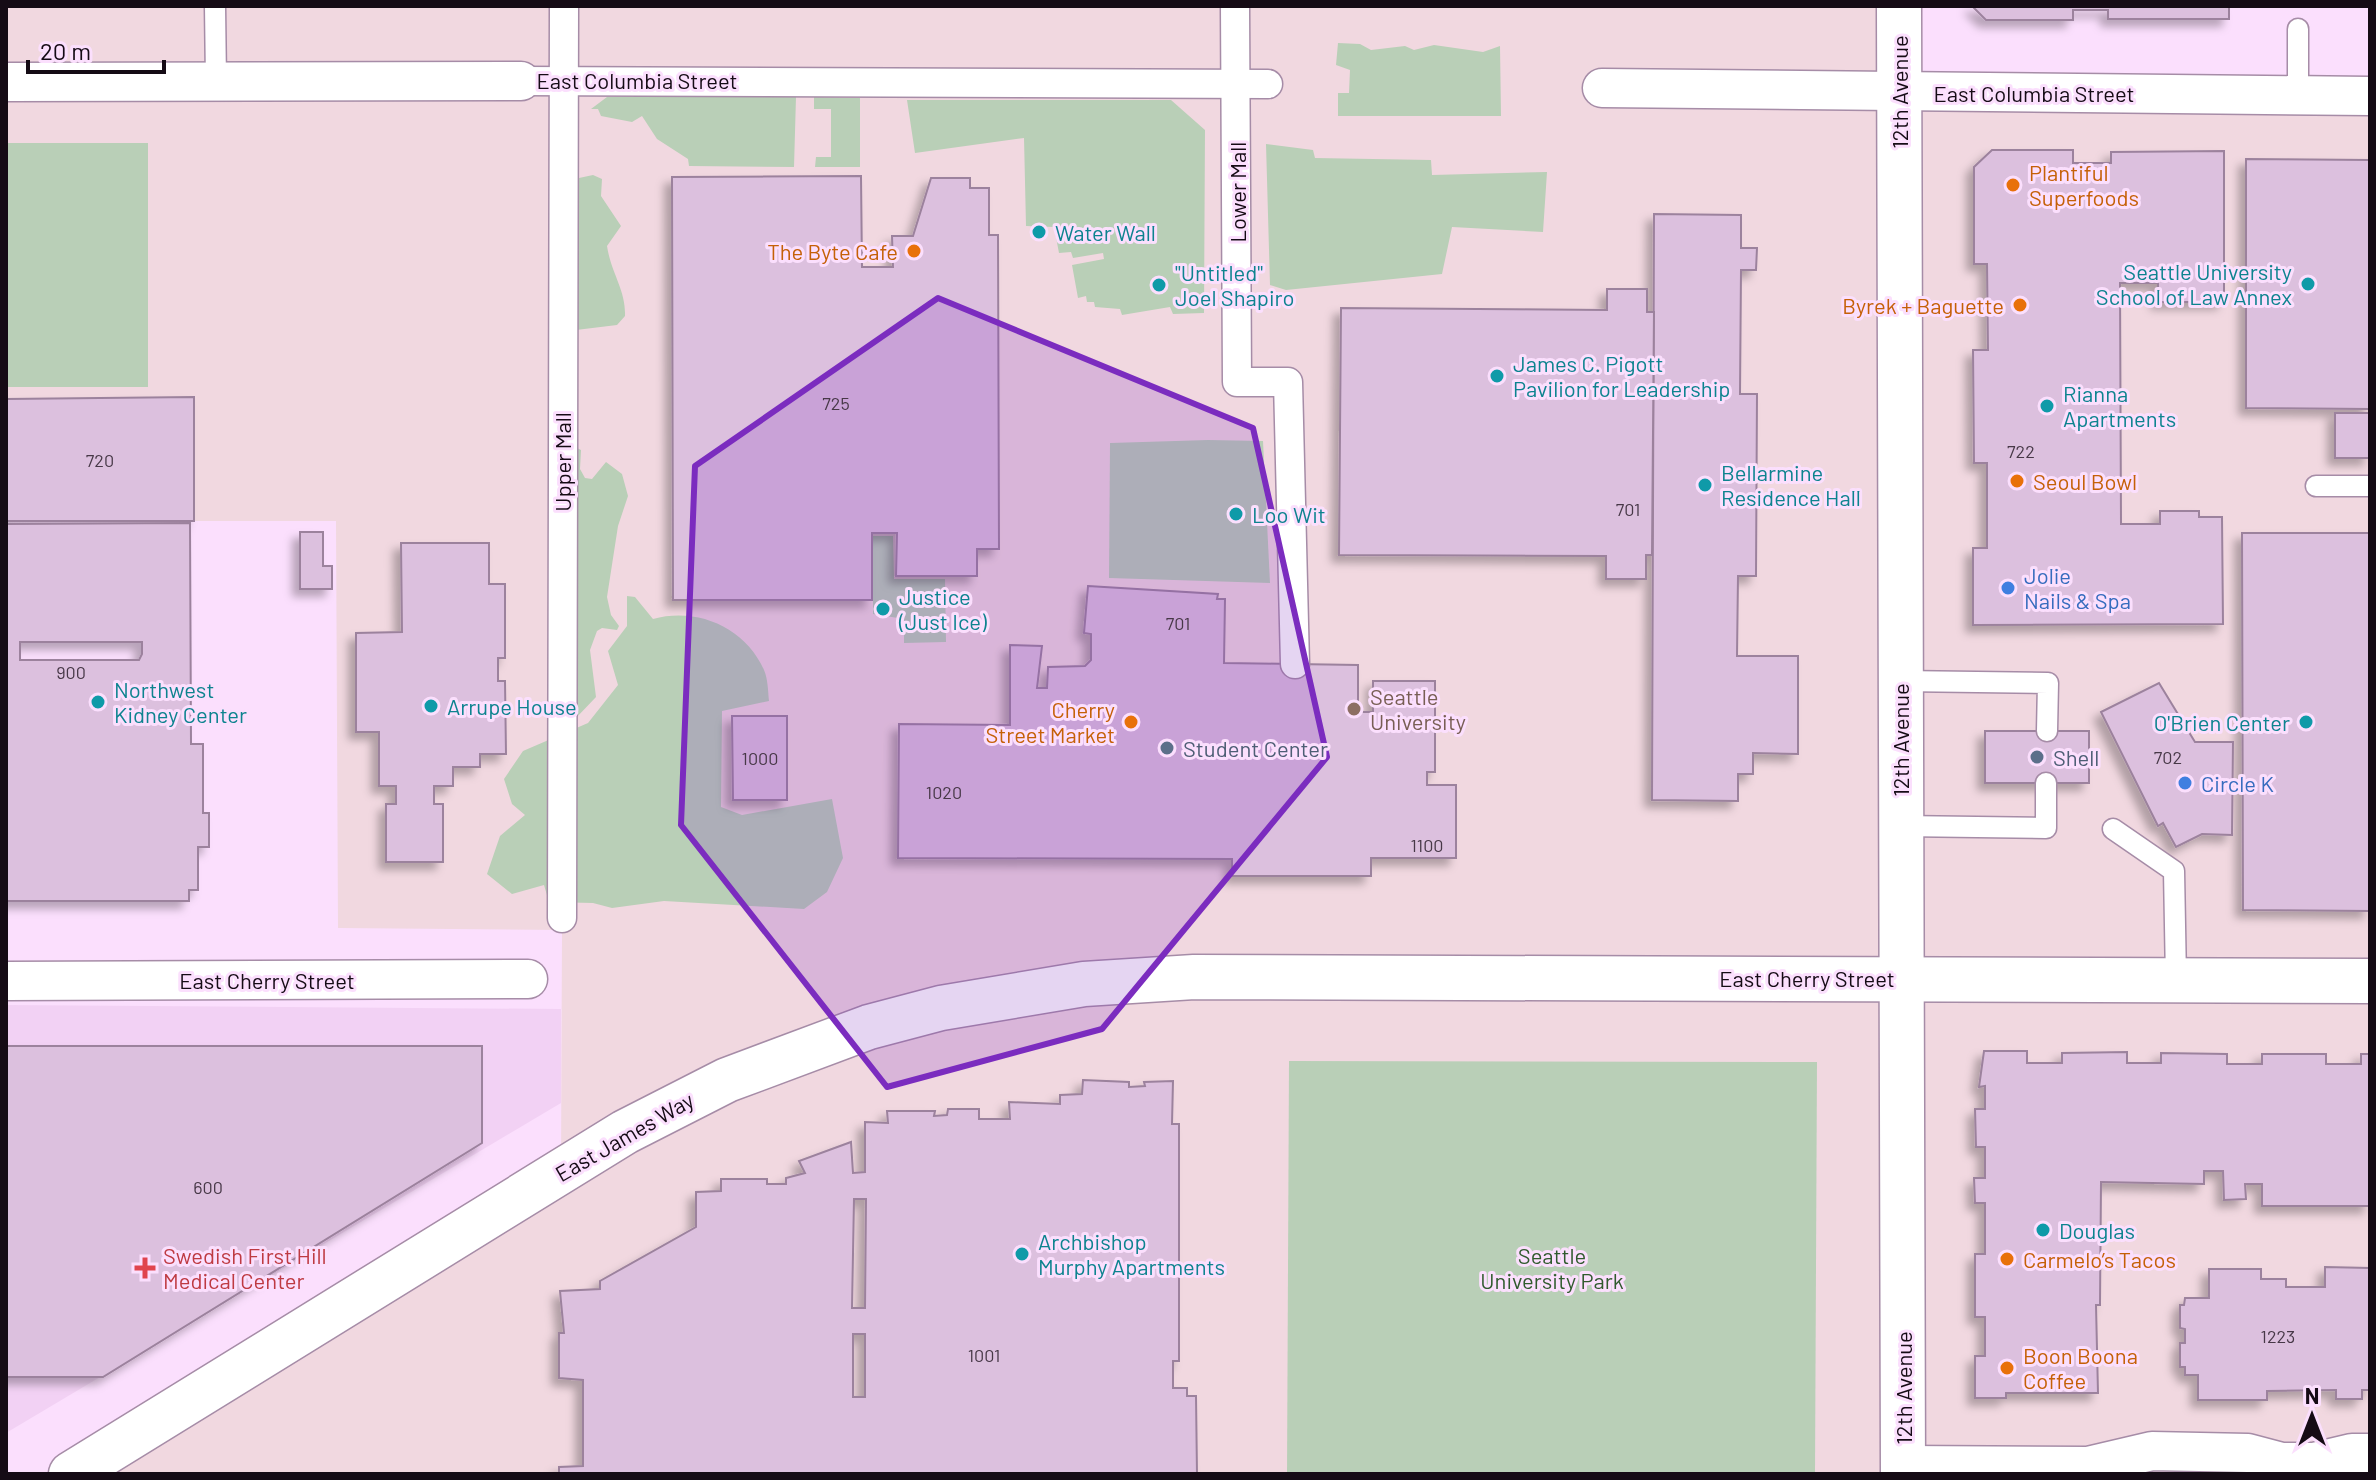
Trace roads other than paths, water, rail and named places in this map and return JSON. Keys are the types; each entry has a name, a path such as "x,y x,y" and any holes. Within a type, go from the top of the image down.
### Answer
{"main road":[{"name":"12th Avenue","path":"1899,6 1903,1470"},
{"name":"East Cherry Street","path":"1243,978 2370,981"},
{"name":"East James Way","path":"71,1474 625,1132 727,1080 869,1027 988,998 1121,980 1243,978"}],"street":[{"name":"Upper Mall","path":"562,918 564,6"},
{"name":"Lower Mall","path":"1235,6 1237,382 1288,382 1295,664"},
{"name":"East Columbia Street","path":"6,82 564,80 1268,84"},
{"name":"East Columbia Street","path":"1602,88 2370,96"},
{"name":"East Cherry Street","path":"6,981 528,979"},
{"path":"1903,1470 2088,1466 2152,1451 2248,1453 2282,1462 2314,1462 2352,1453 2370,1453"}],"lane":[{"path":"215,6 216,82"},
{"path":"2298,29 2298,96"},
{"path":"2316,486 2370,486"},
{"path":"1900,681 2048,683 2047,731"},
{"path":"1900,826 2046,828 2046,783"},
{"path":"2113,829 2174,871 2176,980"}],"place":[{"name":"Plantiful Superfoods","path":"2013,185"},
{"name":"Water Wall","path":"1039,232"},
{"name":"The Byte Cafe","path":"914,251"},
{"name":"Seattle University School of Law Annex","path":"2308,284"},
{"name":"\"Untitled\" Joel Shapiro","path":"1159,285"},
{"name":"Byrek + Baguette","path":"2020,305"},
{"name":"James C. Pigott Pavilion for Leadership","path":"1497,376"},
{"name":"Rianna Apartments","path":"2047,406"},
{"name":"Seoul Bowl","path":"2017,481"},
{"name":"Bellarmine Residence Hall","path":"1705,485"},
{"name":"Loo Wit","path":"1236,514"},
{"name":"Jolie Nails & Spa","path":"2008,588"},
{"name":"Justice (Just Ice)","path":"883,609"},
{"name":"Northwest Kidney Center","path":"98,702"},
{"name":"Arrupe House","path":"431,706"},
{"name":"Seattle University","path":"1354,709"},
{"name":"Cherry Street Market","path":"1131,722"},
{"name":"O'Brien Center","path":"2306,722"},
{"name":"Student Center","path":"1167,748"},
{"name":"Shell","path":"2037,757"},
{"name":"Circle K","path":"2185,783"},
{"name":"Douglas","path":"2043,1230"},
{"name":"Archbishop Murphy Apartments","path":"1022,1254"},
{"name":"Carmelo’s Tacos","path":"2007,1259"},
{"name":"Swedish First Hill Medical Center","path":"145,1268"},
{"name":"Boon Boona Coffee","path":"2007,1368"}],"park label":[{"name":"Seattle University Park","path":"1552,1268"}]}
